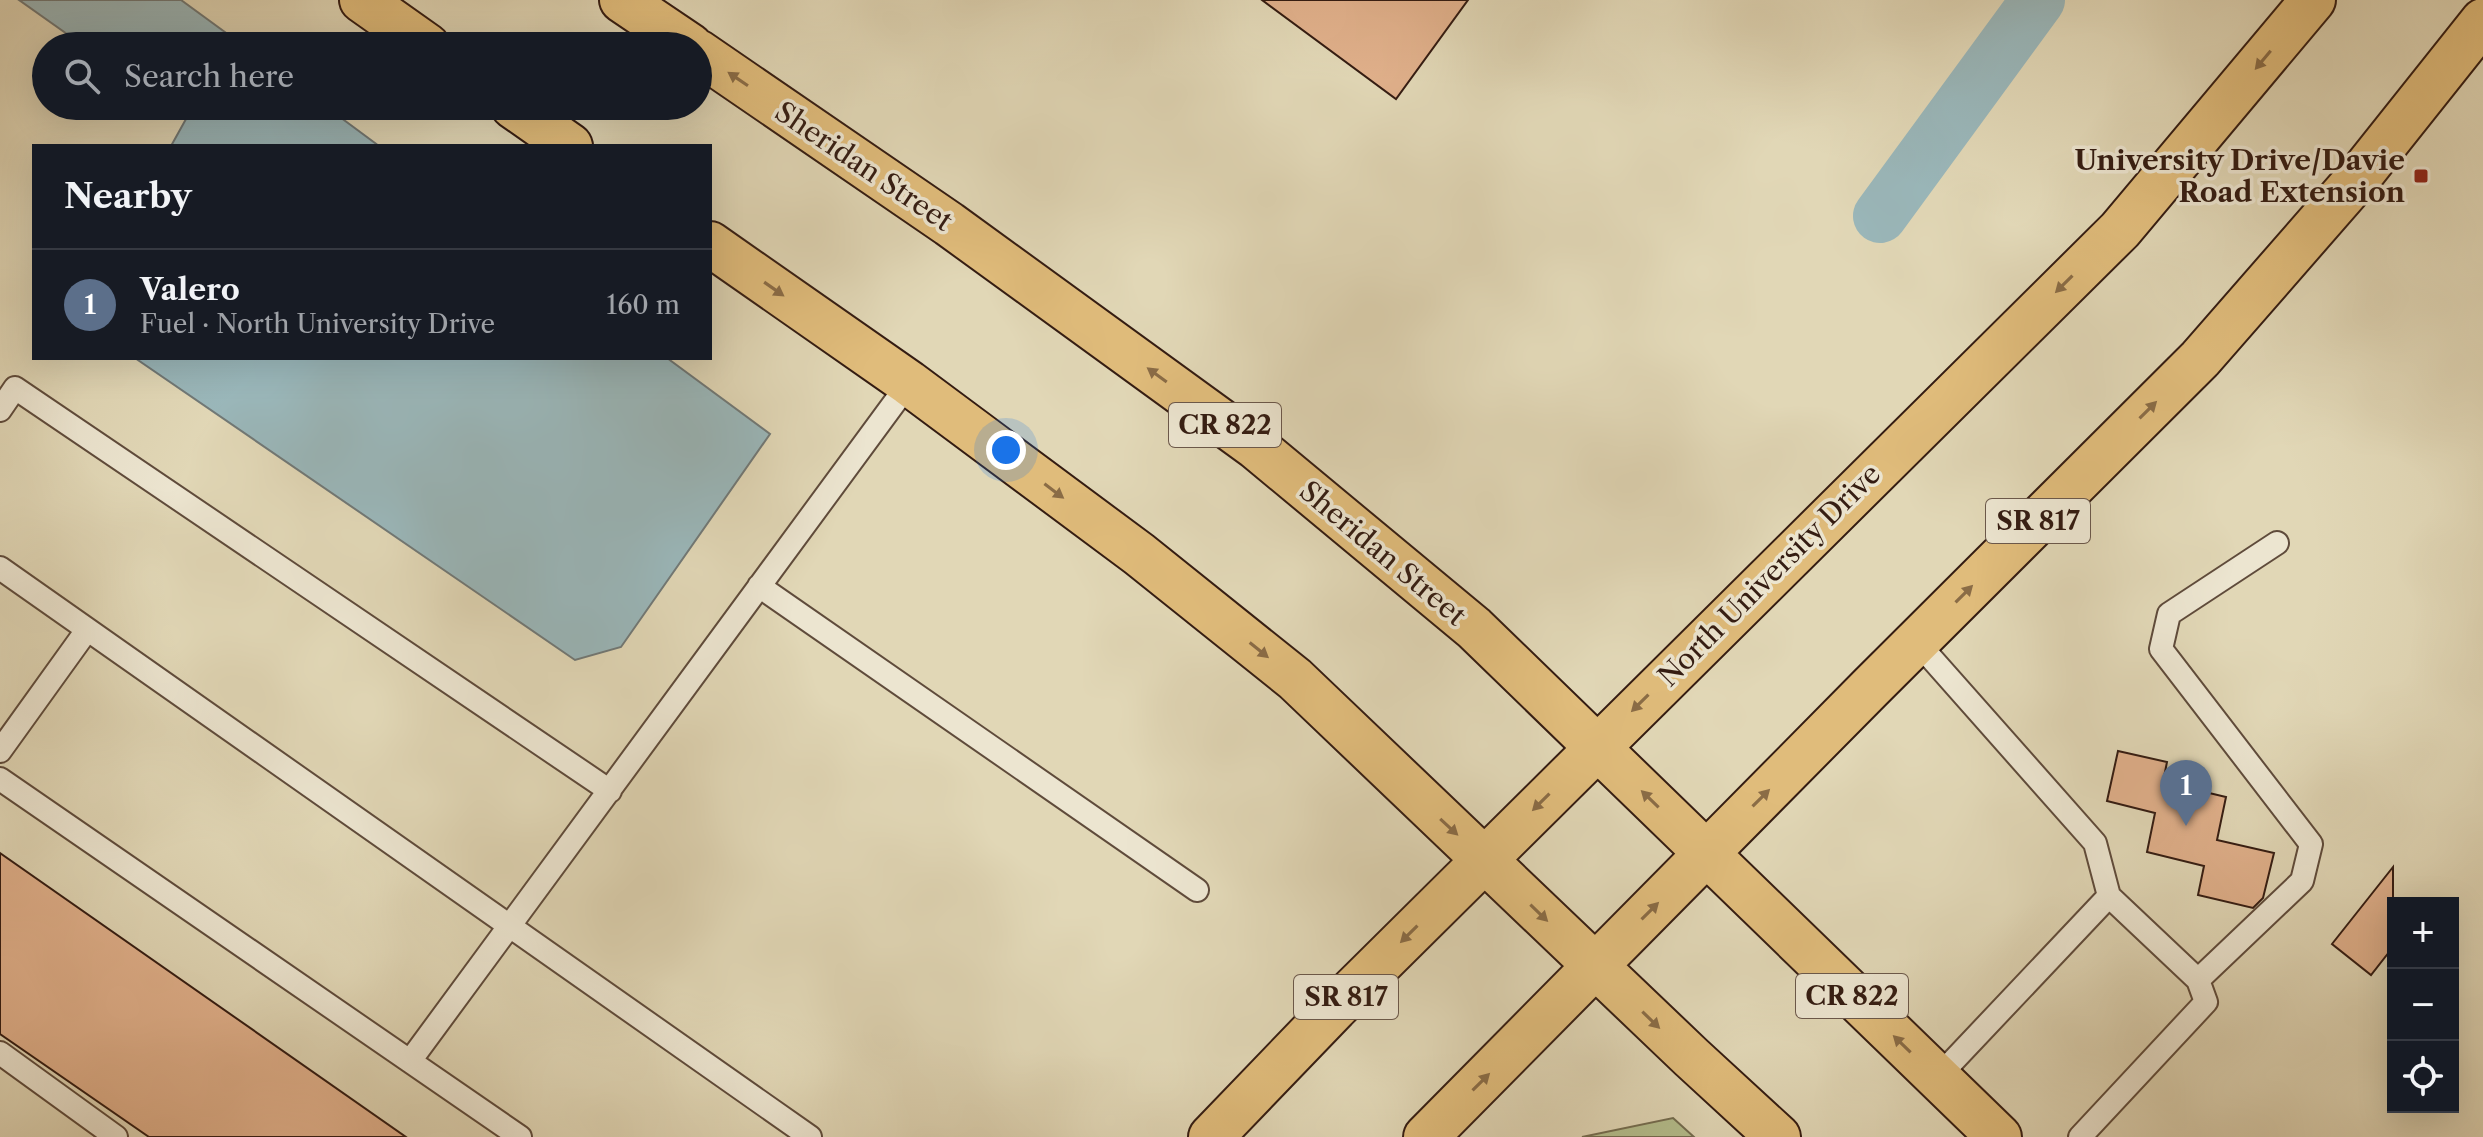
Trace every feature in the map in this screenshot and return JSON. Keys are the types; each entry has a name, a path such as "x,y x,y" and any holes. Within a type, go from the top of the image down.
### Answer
{"main road":[{"path":"362,0 407,32"},
{"path":"622,0 669,32"},
{"name":"North University Drive","path":"1211,1137 1484,859 2120,230 2313,0"},
{"name":"SR 817","path":"1426,1137 2200,359 2358,178 2483,21"},
{"name":"Sheridan Street","path":"712,62 949,224 1256,447 1474,628 1999,1137"},
{"path":"533,120 567,144"},
{"path":"712,245 909,383 1139,554 1295,679 1778,1137"}],"lane":[{"path":"410,1061 909,383"},
{"path":"0,410 15,388 610,791"},
{"path":"2198,980 2302,881 2311,844 2161,649 2169,614 2277,543"},
{"path":"0,568 810,1137"},
{"path":"759,586 1197,890"},
{"path":"0,751 87,630"},
{"path":"1917,642 2095,843 2109,896 2198,980 2206,1002 2080,1137"},
{"path":"0,779 520,1137"},
{"path":"1937,1078 2109,896"},
{"path":"0,1053 116,1137"}],"green space":[{"path":"1673,1118 1694,1137 1582,1137"}],"water":[{"path":"19,0 181,0 225,32 64,32"},
{"path":"185,120 344,120 376,144 172,144"},
{"path":"138,360 670,360 770,434 621,647 575,660"}],"building":[{"path":"1262,0 1468,0 1396,99"},
{"path":"2118,751 2167,762 2163,782 2226,797 2217,840 2274,853 2263,898 2253,908 2198,895 2204,866 2147,852 2155,813 2107,801"},
{"path":"0,853 406,1137 149,1137 0,1034"},
{"path":"2393,867 2393,897 2387,897 2387,955 2371,975 2332,944"}],"waterway":[{"path":"1880,216 2038,0"}],"place":[{"name":"University Drive/Davie Road Extension","path":"2421,176"},
{"name":"Valero","path":"2186,826"}]}
